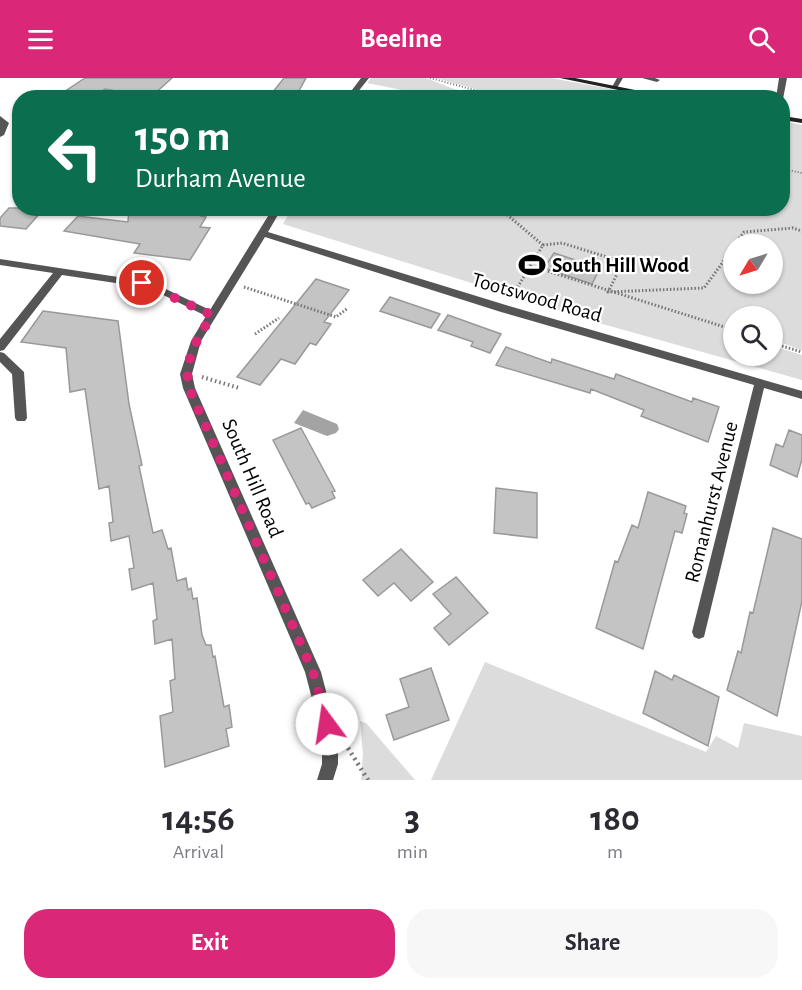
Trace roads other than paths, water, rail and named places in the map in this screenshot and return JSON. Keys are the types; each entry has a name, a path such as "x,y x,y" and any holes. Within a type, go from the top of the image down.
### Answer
{"main road":[{"path":"564,78 631,90"}],"street":[{"path":"355,90 365,78"},
{"path":"0,118 5,123 0,135"},
{"name":"South Hill Road","path":"273,216 194,344 187,372 189,388 313,672 330,737 330,764 325,780"},
{"name":"Tootswood Road","path":"262,233 505,309 802,394"},
{"path":"0,262 151,285 212,315"},
{"path":"0,346 60,271"},
{"path":"0,356 18,372 21,418"},
{"name":"Romanhurst Avenue","path":"699,632 760,382"}],"lane":[{"path":"615,87 620,78"},
{"path":"645,78 657,80"}],"place":[{"name":"South Hill Wood","path":"532,265"}]}
